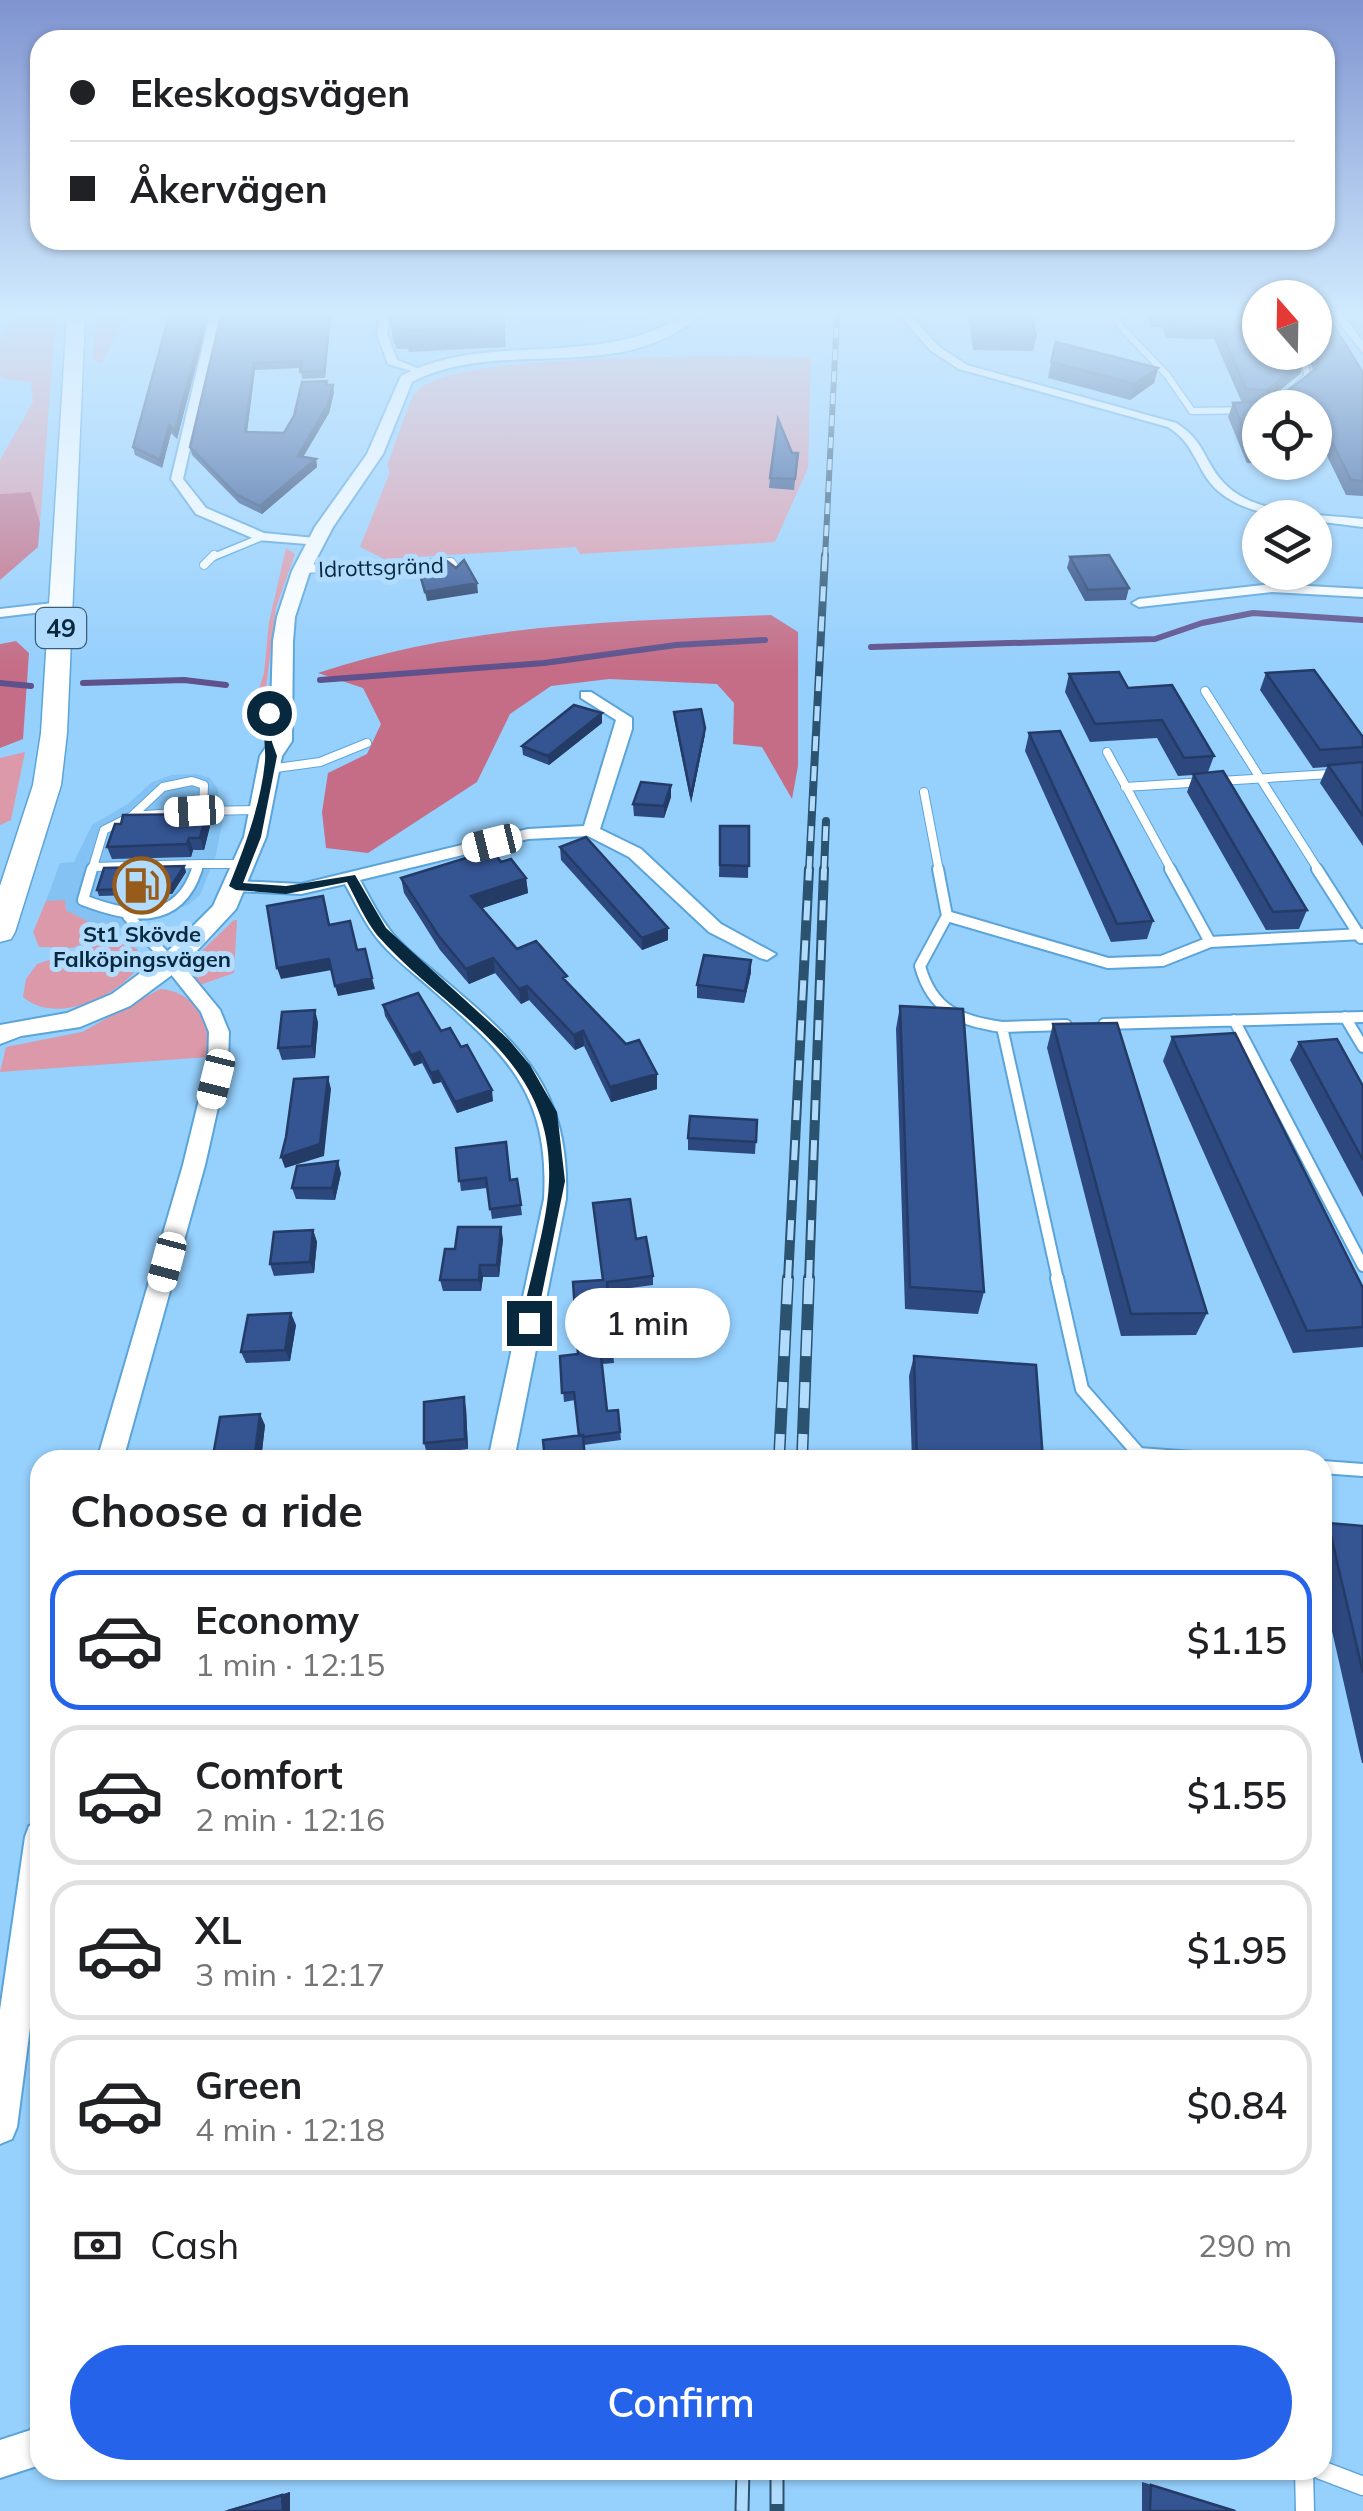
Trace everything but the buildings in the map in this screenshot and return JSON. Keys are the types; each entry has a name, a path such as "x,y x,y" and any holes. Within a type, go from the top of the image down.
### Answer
{"main road":[{"name":"49","path":"0,932 47,785 62,606 70,433"}],"street":[{"path":"188,433 178,478 198,509 262,538 315,542"},
{"path":"5,1028 71,1022 98,1012 149,982 206,931 240,875 261,810 270,763 281,740 285,691 279,686 286,617 302,570 315,542 375,454 383,433"},
{"path":"1186,433 1194,438 1220,488 1230,495 1282,510 1363,523"},
{"path":"1139,603 1272,588 1363,593"},
{"path":"0,613 62,606"},
{"path":"586,695 624,718 624,729 590,831"},
{"path":"240,875 286,890 528,834 590,831 635,854 704,921 728,937 767,954"},
{"path":"350,878 389,940 517,1058 544,1100 553,1124 558,1163 555,1199 503,1450"},
{"path":"113,1450 194,1164 218,1063 219,1032 210,1010 171,963"},
{"path":"0,2127 30,1910"},
{"path":"0,2458 30,2449"}],"lane":[{"path":"204,565 214,554 262,538"},
{"path":"234,549 245,560"},
{"name":"Idrottsgränd","path":"302,570 451,562 457,570"},
{"path":"1205,691 1362,937"},
{"path":"270,763 314,765 367,743"},
{"path":"1106,752 1210,942"},
{"path":"1126,787 1363,772"},
{"path":"171,963 128,916 83,900 104,830 130,816 154,790 189,780 204,785 202,812"},
{"path":"924,792 947,916 920,966 924,988 938,1006 967,1022 1002,1027 1080,1025"},
{"path":"130,816 261,810"},
{"path":"128,916 168,908 186,896 199,864"},
{"path":"90,868 199,864 240,875"},
{"path":"947,916 1108,963 1162,961 1210,942 1362,937"},
{"path":"1345,1017 1363,1047"},
{"path":"1099,1024 1363,1017"},
{"path":"1234,1020 1363,1266"},
{"path":"1002,1027 1082,1389 1133,1450"},
{"path":"1332,1468 1363,1470"},
{"path":"1332,2474 1363,2486"},
{"path":"1304,2480 1305,2511"}],"shaded area":[{"path":"15,433 47,433 40,523 31,492 0,494 0,460"},
{"path":"399,433 809,433 808,468 775,542 580,554 576,547 384,559 360,547 390,472 387,465"},
{"path":"31,492 40,523 38,547 0,580 0,494"},
{"path":"286,548 295,554 276,608 263,712 252,713 264,673 269,622"},
{"path":"771,615 798,632 798,766 792,799 762,747 733,744 734,703 717,684 609,679 551,686 510,714 477,782 368,853 326,848 322,812 328,773 367,754 381,724 363,688 318,673 429,644 486,635 599,623"},
{"path":"16,641 29,653 23,739 0,748 0,644"},
{"path":"25,752 11,820 0,825 0,758"},
{"path":"172,775 210,778 218,789 218,803 226,803 216,855 200,895 188,905 108,932 66,910 65,901 46,901 60,863 74,862 92,825 129,803 152,782"},
{"path":"65,900 66,910 108,932 106,935 72,948 39,947 33,932 46,901"},
{"path":"234,920 234,973 200,985 189,971 189,963"},
{"path":"117,938 137,949 141,963 104,996 70,1008 53,1009 23,997 26,979 37,964"},
{"path":"160,989 183,996 199,1012 207,1033 209,1057 0,1072 6,1047 82,1032"}],"waterway":[{"path":"871,647 1155,639 1202,623 1253,613 1363,620"},
{"path":"320,680 544,663 676,645 765,640"},
{"path":"83,683 184,680 226,685"},
{"path":"0,683 31,686"}],"railway":[{"path":"825,558 831,433"},
{"path":"809,871 825,555"},
{"path":"824,871 826,821"},
{"path":"788,1280 809,869"},
{"path":"809,1280 824,869"},
{"path":"779,1450 788,1278"},
{"path":"802,1450 809,1278"},
{"path":"742,2511 743,2480"},
{"path":"777,2480 777,2511"}],"place":[{"name":"St1 Skövde Falköpingsvägen","path":"142,886"}],"route":[{"path":"269,713 266,742 271,756 264,797 255,837 236,886 301,889 350,878 381,931 504,1043 544,1100 553,1124 557,1181 529,1323"}]}
